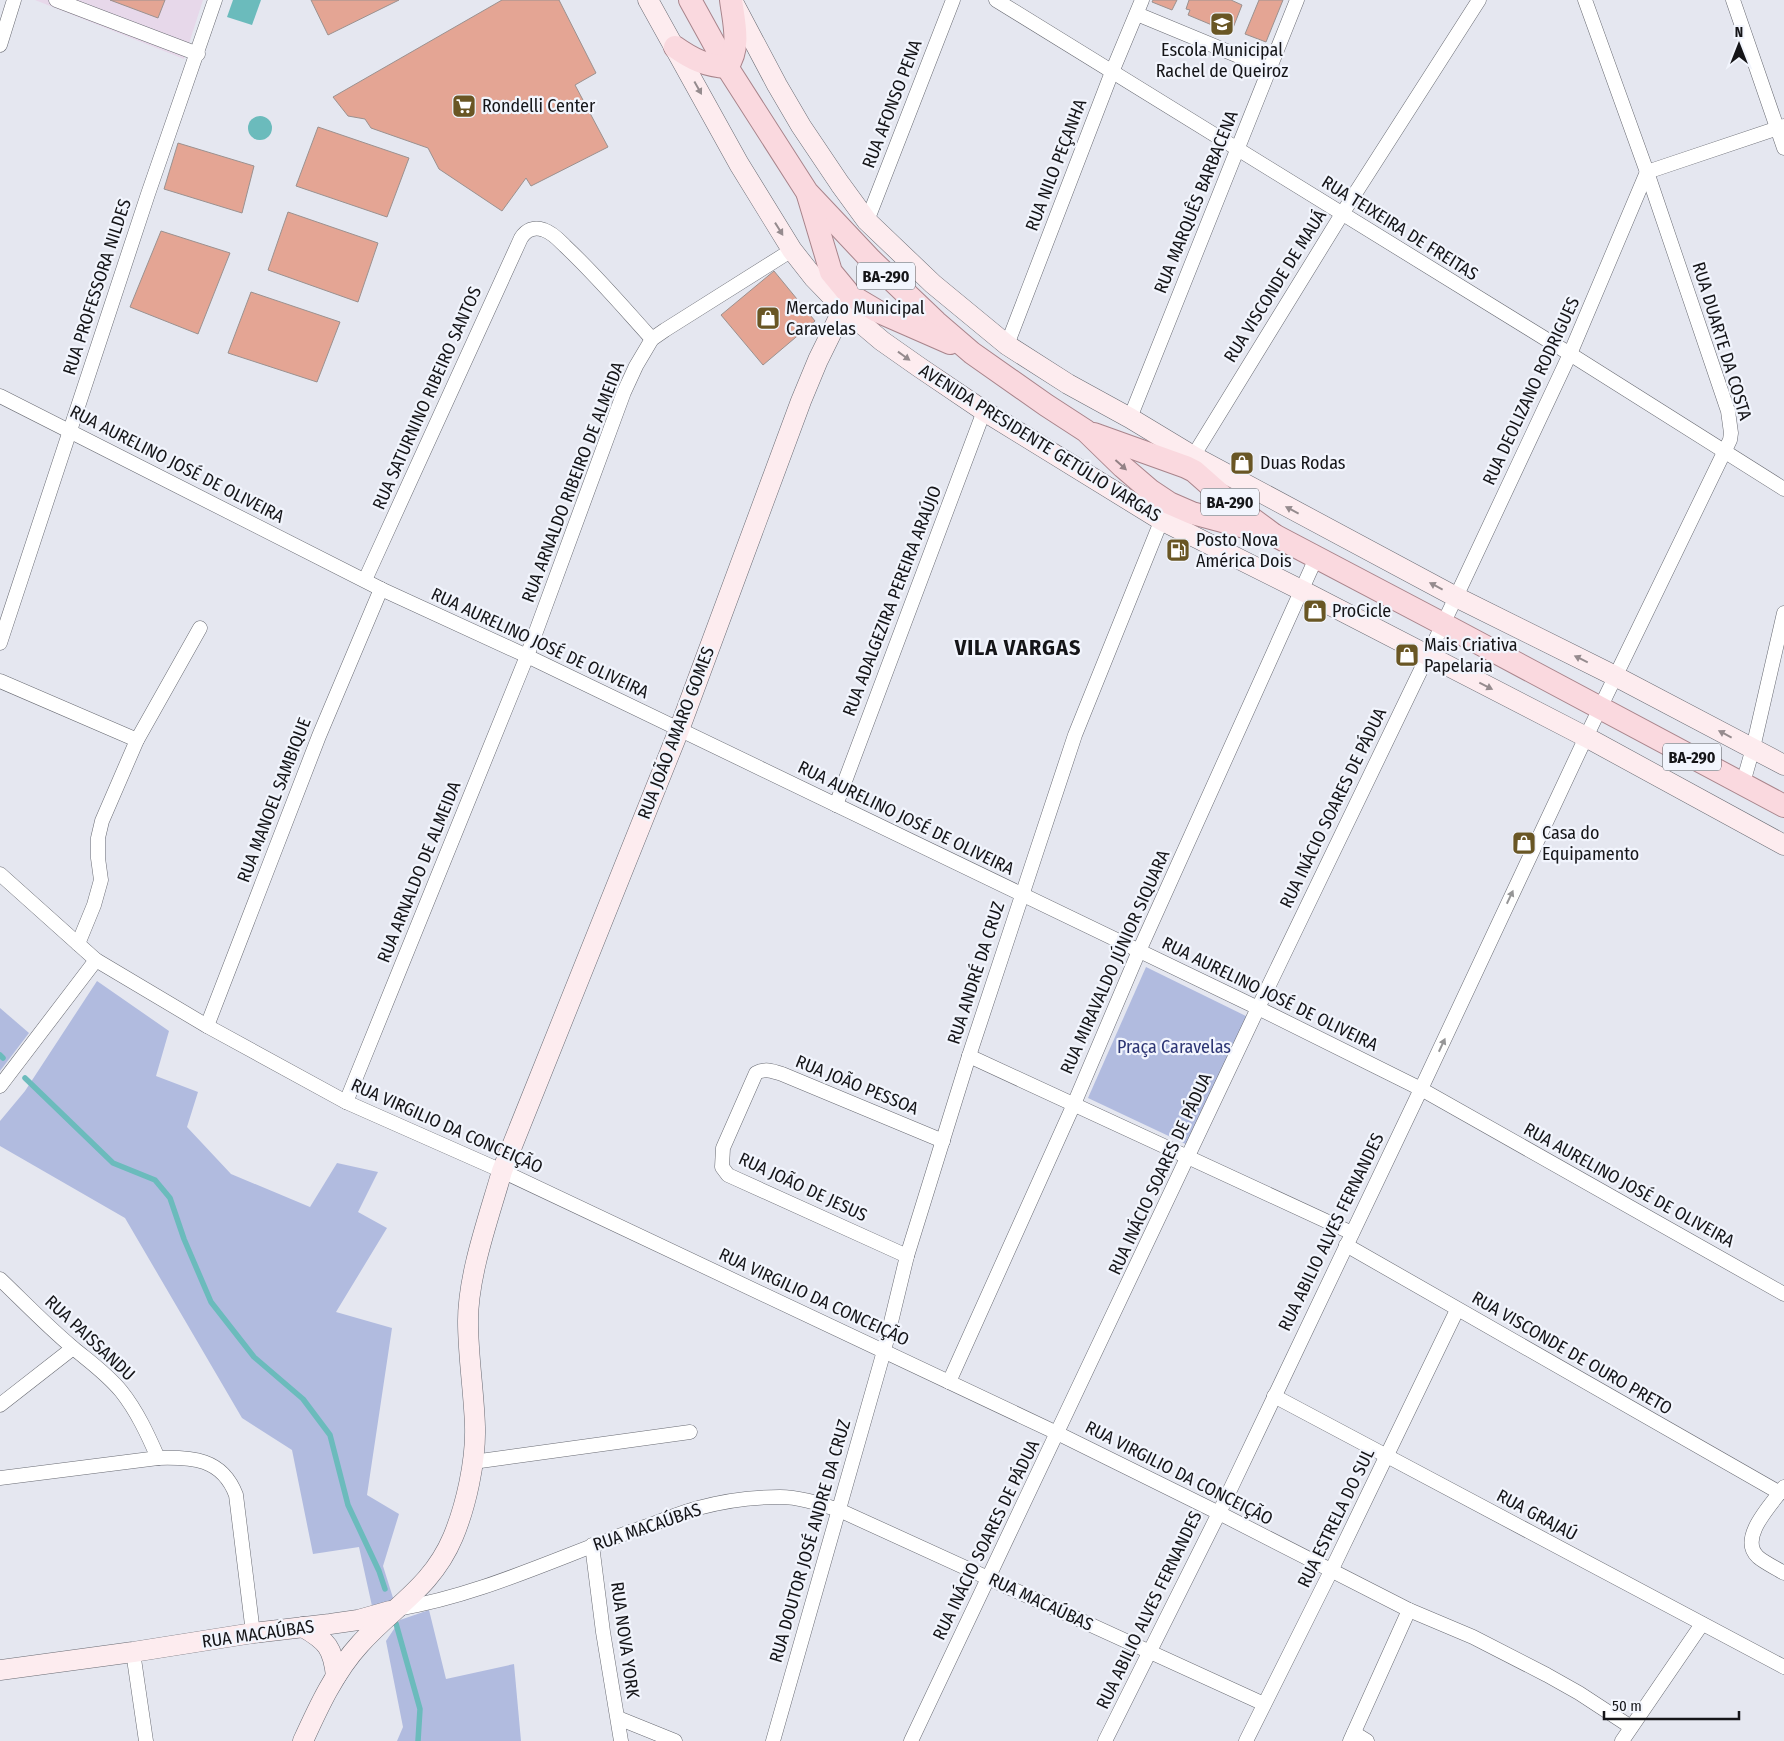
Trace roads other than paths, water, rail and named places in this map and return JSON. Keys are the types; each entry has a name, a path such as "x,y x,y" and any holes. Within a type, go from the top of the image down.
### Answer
{"main road":[{"name":"AVENIDA PRESIDENTE GETÚLIO VARGAS","path":"690,0 727,67 808,192 898,286 972,353 1086,431 1123,467 1146,486 1165,512 1192,513 1274,535"},
{"path":"675,47 693,59 712,66 727,67 734,58 736,48 732,0"},
{"name":"AVENIDA PRESIDENTE GETÚLIO VARGAS","path":"808,192 831,272 847,301 877,311 972,353"},
{"path":"831,272 835,258 842,251 857,245"},
{"path":"877,311 889,302 898,286"},
{"name":"AVENIDA PRESIDENTE GETÚLIO VARGAS","path":"1086,431 1165,460 1190,462 1228,501 1274,535 1784,806"},
{"path":"1146,486 1152,468 1165,460"},
{"path":"1192,513 1199,506 1203,498 1206,480"}],"street":[{"path":"0,45 14,0"},
{"path":"56,0 198,54"},
{"name":"RUA PROFESSORA NILDES","path":"0,643 145,203 198,54 215,0"},
{"name":"AVENIDA PRESIDENTE GETÚLIO VARGAS","path":"648,0 739,164 792,250 814,278 847,301 882,341 984,411 1301,590 1586,737 1784,845"},
{"name":"AVENIDA PRESIDENTE GETÚLIO VARGAS","path":"732,0 801,126 867,221 932,284 1007,345 1068,384 1130,418 1190,462 1615,676 1784,765"},
{"name":"RUA AFONSO PENA","path":"867,221 953,0"},
{"name":"RUA TEIXEIRA DE FREITAS","path":"996,0 1570,354 1784,489"},
{"name":"RUA NILO PEÇANHA","path":"1007,345 1112,72 1142,0"},
{"name":"RUA MARQUÊS BARBACENA","path":"1130,418 1297,0"},
{"name":"RUA VISCONDE DE MAUÁ","path":"1190,462 1342,214 1479,0"},
{"name":"RUA DUARTE DA COSTA","path":"1585,0 1647,172 1728,411 1731,433 1726,451 1586,737"},
{"path":"1733,0 1781,127 1784,148"},
{"path":"1136,14 1270,69"},
{"path":"1647,172 1781,127"},
{"name":"RUA DEOLIZANO RODRIGUES","path":"1443,624 1570,354 1647,172"},
{"name":"RUA SATURNINO RIBEIRO SANTOS","path":"365,580 524,233 532,229 542,229 551,233 577,257 652,340"},
{"name":"RUA ARNALDO RIBEIRO DE ALMEIDA","path":"527,656 624,392 636,366 652,340 792,250"},
{"name":"RUA JOÃO AMARO GOMES","path":"303,1741 344,1662 360,1643 418,1590 440,1564 453,1538 465,1503 473,1462 476,1429 468,1320 470,1298 502,1171 679,730 801,401 818,360 847,301"},
{"name":"RUA AURELINO JOSÉ DE OLIVEIRA","path":"0,396 381,589 527,656 1258,1008 1421,1089 1784,1294"},
{"name":"RUA ADALGEZIRA PEREIRA ARAÚJO","path":"836,805 984,411"},
{"name":"RUA ANDRÉ DA CRUZ","path":"884,1351 907,1256 968,1056 1075,735 1165,512"},
{"name":"RUA MIRAVALDO JÚNIOR SIQUARA","path":"949,1382 1074,1104 1139,951 1316,558"},
{"name":"RUA MANOEL SAMBIQUE","path":"207,1026 319,736 381,589"},
{"path":"1743,783 1784,614"},
{"name":"RUA INÁCIO SOARES DE PÁDUA","path":"911,1741 1258,1008 1443,624"},
{"path":"78,944 94,905 101,880 98,838 102,821 137,740 200,628"},
{"name":"RUA ARNALDO DE ALMEIDA","path":"346,1102 527,656"},
{"path":"0,681 137,740"},
{"name":"RUA ABILIO ALVES FERNANDES","path":"1105,1741 1219,1512 1421,1089 1586,737"},
{"name":"RUA VIRGILIO DA CONCEIÇÃO","path":"0,874 96,960 207,1026 346,1102 502,1171 1057,1433 1219,1512 1409,1610 1473,1637 1579,1693 1631,1727"},
{"path":"0,1086 96,960"},
{"name":"RUA VISCONDE DE OURO PRETO","path":"968,1056 1189,1157 1349,1239 1457,1310 1782,1490"},
{"name":"RUA JOÃO PESSOA","path":"756,1073 762,1070 776,1072 943,1141"},
{"name":"RUA JOÃO DE JESUS","path":"756,1073 723,1148 722,1167 728,1175 907,1256"},
{"name":"RUA PAISSANDU","path":"0,1279 72,1348 98,1367 122,1392 147,1433 158,1458"},
{"name":"RUA ESTRELA DO SUL","path":"1246,1741 1387,1457 1457,1310"},
{"path":"0,1405 72,1348"},
{"name":"RUA DOUTOR JOSÉ ANDRE DA CRUZ","path":"773,1741 884,1351"},
{"name":"RUA GRAJAÚ","path":"1274,1396 1784,1667"},
{"path":"473,1462 690,1432"},
{"path":"0,1478 158,1458 181,1458 207,1462 228,1479 237,1503 253,1632"},
{"path":"1782,1490 1756,1525 1751,1541 1754,1552 1758,1557 1784,1574"},
{"name":"RUA MACAÚBAS","path":"0,1670 133,1652 253,1632 358,1620 448,1598 498,1583 592,1545 698,1508 781,1497 812,1501 839,1510 1264,1704"},
{"name":"RUA NOVA YORK","path":"592,1545 603,1632 621,1741"},
{"path":"1368,1741 1352,1737 1409,1610"},
{"path":"1622,1741 1702,1624"},
{"path":"303,1627 319,1636 329,1646 334,1659 336,1676"},
{"path":"133,1652 145,1740"},
{"path":"618,1718 675,1741"}],"waterway":[{"path":"0,1055 3,1058"},
{"path":"25,1078 113,1163 155,1180 170,1198 184,1239 211,1302 254,1357 303,1399 330,1435 348,1505 379,1571 385,1589"},
{"path":"395,1620 420,1709 418,1741"}],"place":[{"name":"Escola Municipal Rachel de Queiroz","path":"1222,24"},
{"name":"Rondelli Center","path":"464,106"},
{"name":"Mercado Municipal Caravelas","path":"768,318"},
{"name":"Duas Rodas","path":"1242,463"},
{"name":"Posto Nova América Dois","path":"1178,550"},
{"name":"ProCicle","path":"1315,611"},
{"name":"Mais Criativa Papelaria","path":"1407,655"},
{"name":"Casa do Equipamento","path":"1524,843"}],"district":[{"name":"VILA VARGAS","path":"1018,647"}],"park label":[{"name":"Praça Caravelas","path":"1174,1047"}]}
